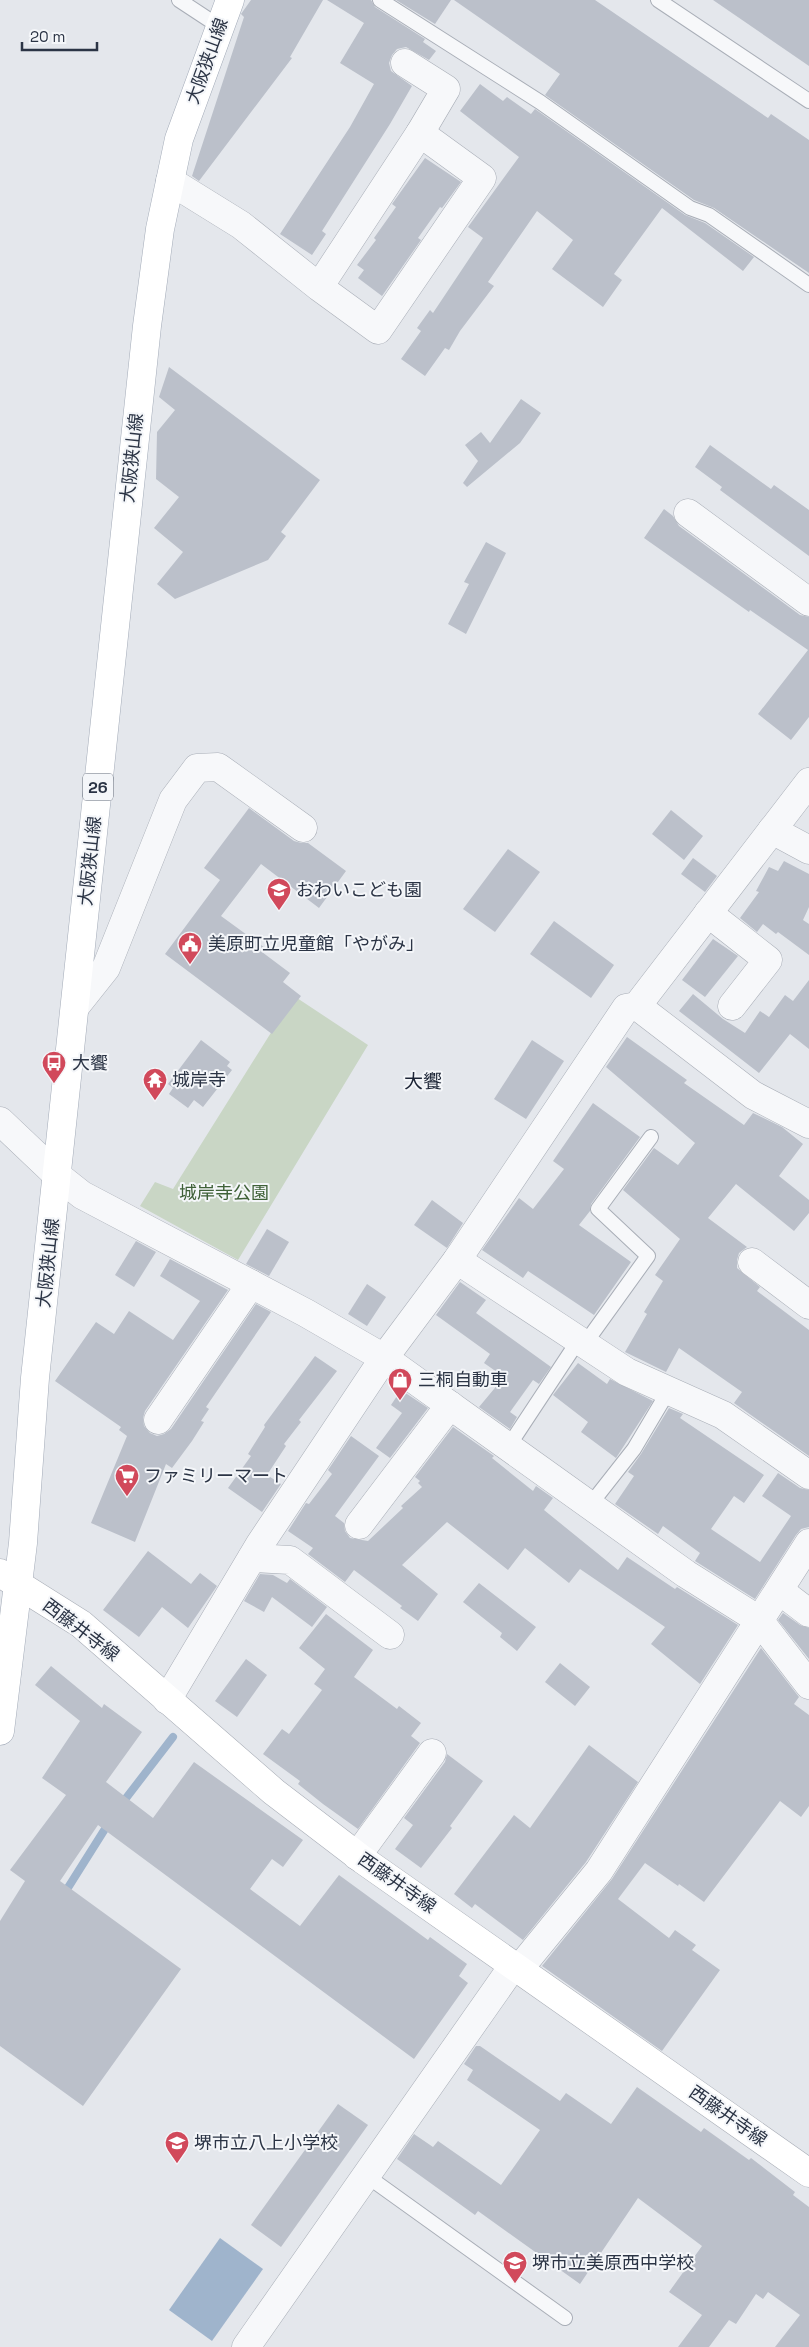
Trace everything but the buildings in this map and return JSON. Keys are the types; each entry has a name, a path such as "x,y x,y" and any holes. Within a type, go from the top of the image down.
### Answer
{"main road":[{"name":"大阪狭山線","path":"0,1731 9,1578 23,1543 35,1378 147,326 160,229 178,139 230,0"},
{"name":"西藤井寺線","path":"9,1578 81,1624 274,1792 357,1856 809,2173"}],"street":[{"path":"319,287 446,90 405,63"},
{"path":"170,181 241,225 319,287 378,330 482,178 420,133"},
{"path":"688,513 809,602"},
{"path":"75,1007 106,968 173,800 197,768 218,767 302,828"},
{"path":"167,1700 252,1558 384,1358 457,1260 626,1008 637,1006 809,782"},
{"path":"772,830 809,850"},
{"path":"708,913 768,960 732,1006"},
{"path":"637,1006 753,1095 809,1124"},
{"path":"0,1121 58,1176 82,1195 251,1284 384,1358 686,1574 759,1620 809,1685"},
{"path":"457,1260 627,1372 723,1415 809,1475"},
{"path":"752,1262 809,1305"},
{"path":"158,1420 251,1284"},
{"path":"359,1525 450,1405"},
{"path":"246,2347 516,1967 599,1872 809,1543"},
{"path":"252,1558 290,1560 390,1635"},
{"path":"780,1591 809,1613"},
{"path":"357,1856 432,1753"}],"lane":[{"path":"179,0 220,27"},
{"path":"380,0 540,102 690,208 709,215 809,285"},
{"path":"658,0 809,101"},
{"path":"508,1447 581,1343 648,1256 598,1208 651,1137"},
{"path":"590,1505 634,1449 669,1390"},
{"path":"367,2176 565,2318"}],"green space":[{"name":"城岸寺公園","path":"294,996 368,1045 238,1260 140,1206 155,1182 173,1189"}],"water":[{"path":"220,2238 263,2269 212,2341 169,2310"}],"waterway":[{"path":"120,1806 173,1737"},
{"path":"64,1894 110,1821"}],"place":[{"name":"おわいこども園","path":"279,911"},
{"name":"美原町立児童館「やがみ」","path":"190,965"},
{"name":"大饗","path":"54,1084"},
{"name":"城岸寺","path":"155,1101"},
{"name":"三桐自動車","path":"400,1401"},
{"name":"ファミリーマート","path":"127,1497"},
{"name":"堺市立八上小学校","path":"177,2164"},
{"name":"堺市立美原西中学校","path":"515,2284"}],"district":[{"name":"大饗","path":"423,1081"}]}
